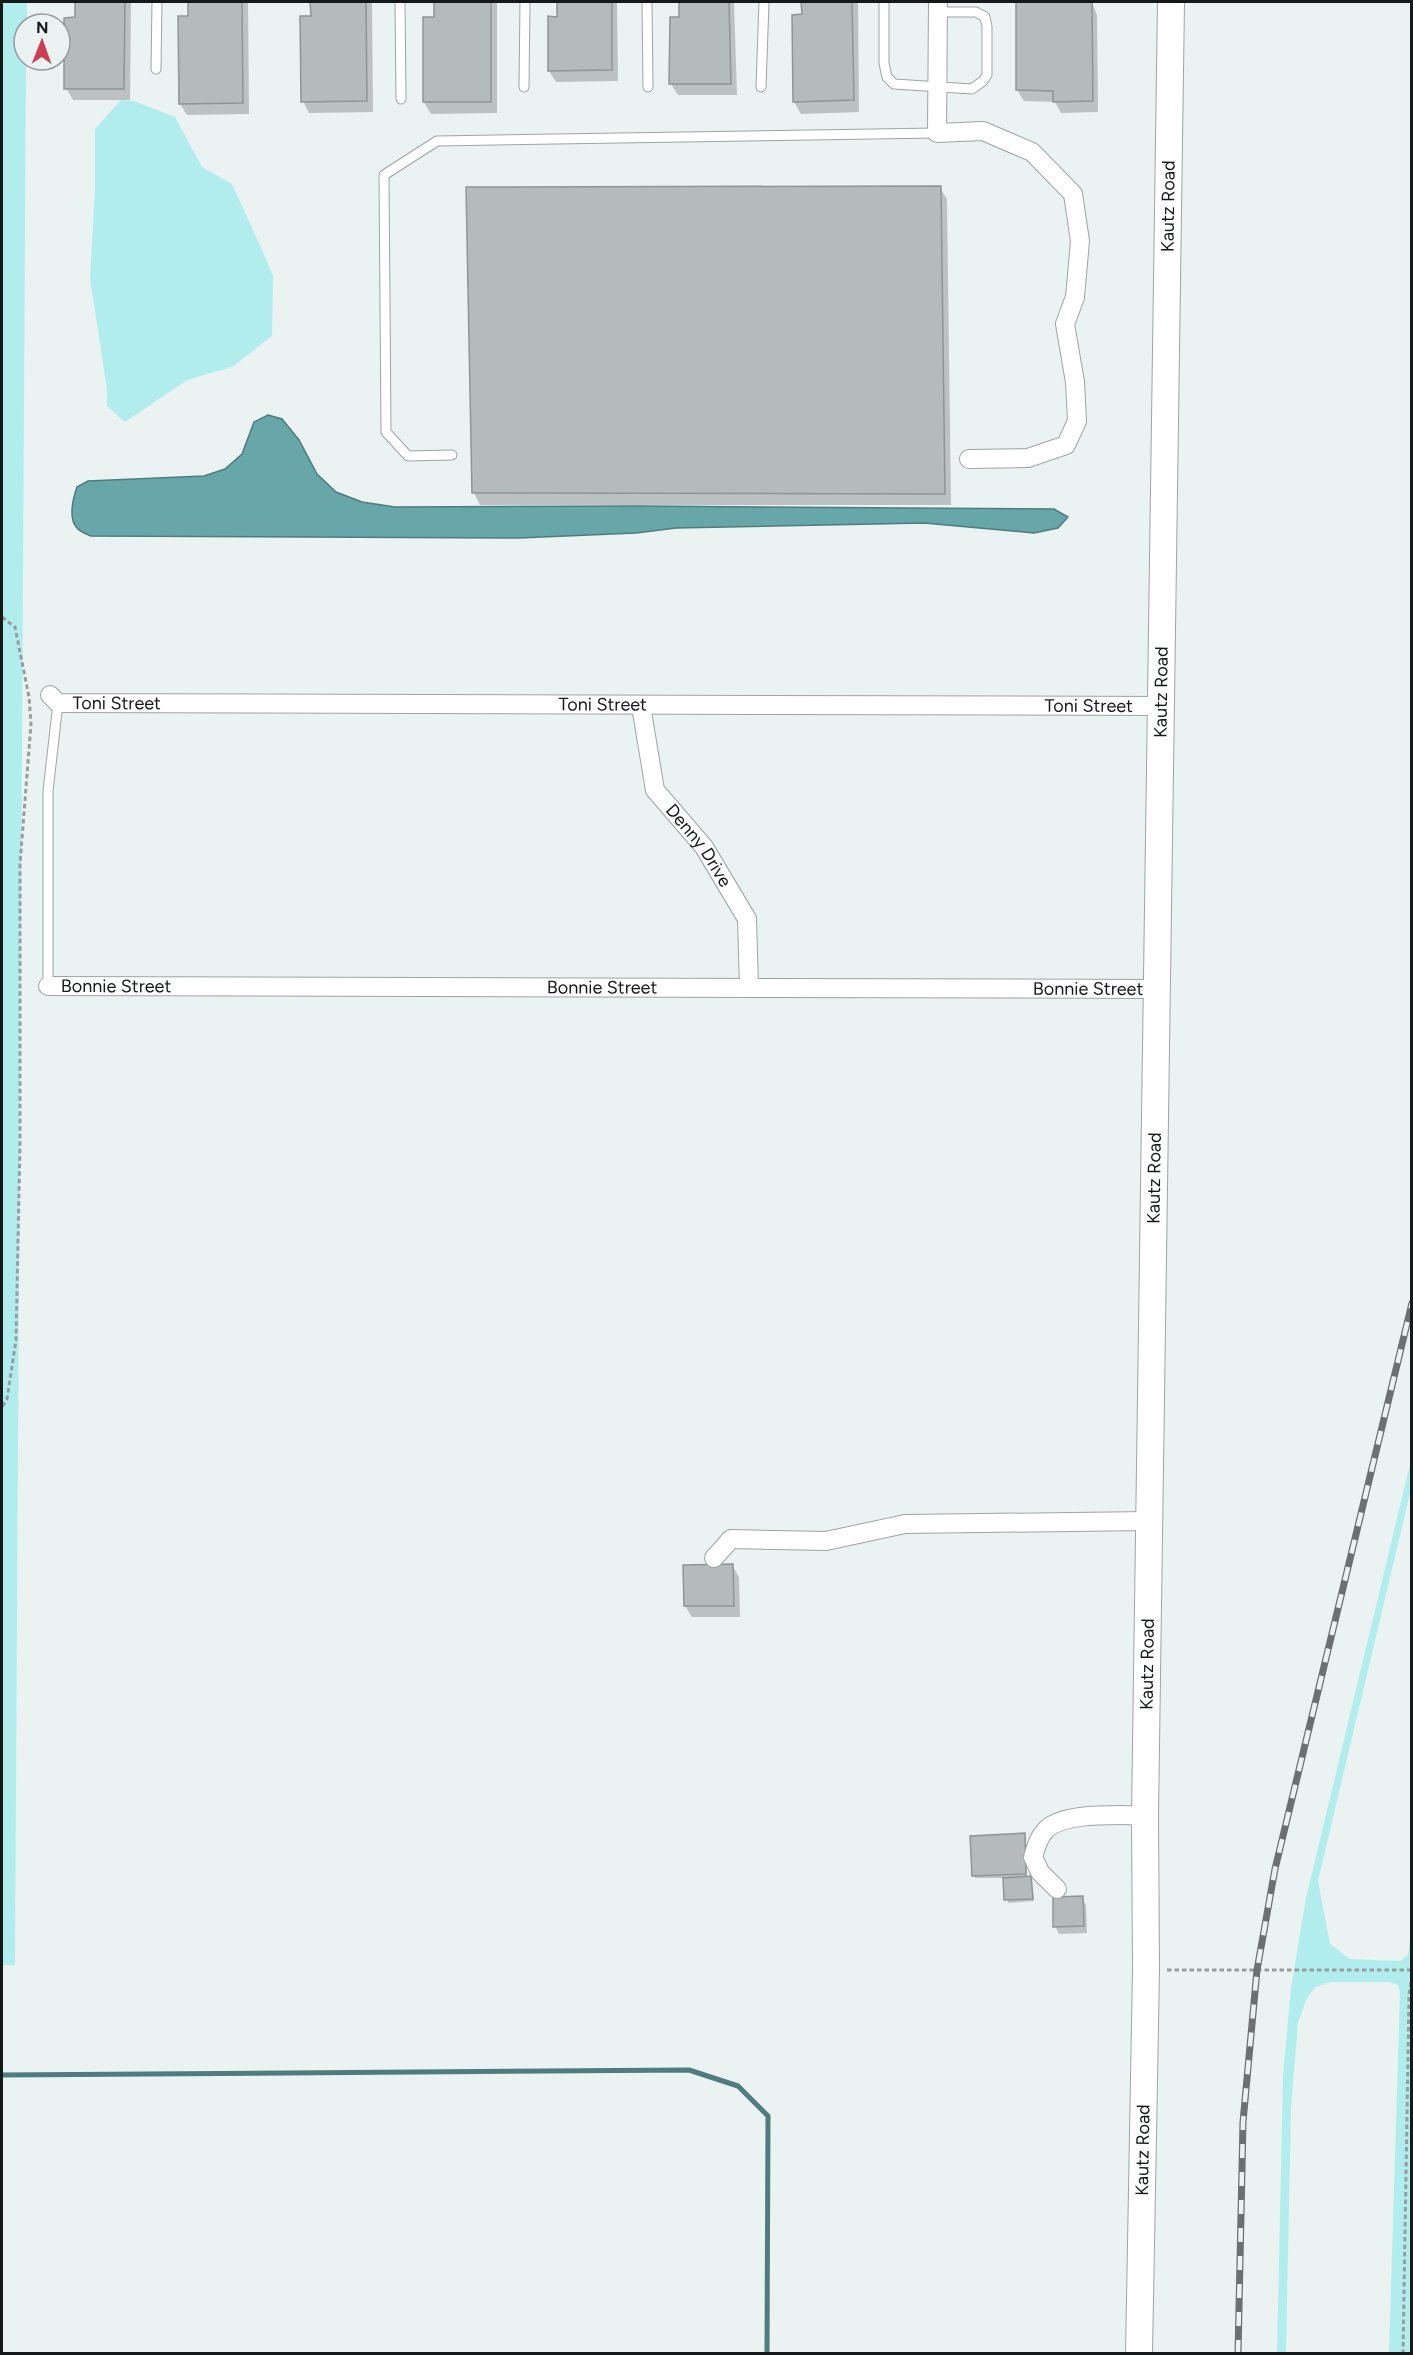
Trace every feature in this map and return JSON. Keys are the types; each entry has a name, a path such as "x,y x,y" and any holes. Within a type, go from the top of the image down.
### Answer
{"street":[{"name":"Kautz Road","path":"1139,2354 1171,2"},
{"path":"938,7 937,133 983,131 1032,152 1073,194 1080,241 1075,297 1065,324 1075,382 1077,421 1066,445 1028,458 969,459"},
{"name":"Toni Street","path":"54,699 641,706 1161,706"},
{"name":"Denny Drive","path":"641,706 655,790 705,847 747,919 750,987"},
{"name":"Bonnie Street","path":"48,986 1157,989"},
{"path":"714,1558 731,1539 826,1541 904,1524 1149,1521"},
{"path":"1057,1889 1040,1872 1033,1857 1038,1842 1046,1830 1060,1821 1076,1817 1145,1815"}],"lane":[{"path":"156,69 157,2"},
{"path":"400,2 400,99"},
{"path":"525,2 525,87"},
{"path":"647,2 648,87"},
{"path":"761,87 764,2"},
{"path":"884,2 884,63 887,77 894,84 972,89 987,75 985,17 976,12 938,7"},
{"path":"452,455 408,456 386,432 384,175 437,141 937,133"},
{"path":"48,986 48,791 54,699"}],"path":[{"path":"2,617 15,627 29,697 31,724 20,864 20,1143 16,1340 7,1399 2,1407"},
{"path":"1146,1970 1412,1970"},
{"path":"1403,2354 1409,1995 1412,1976"}],"shaded area":[{"path":"2,2 27,2 27,12 12,12 12,72 26,72 15,1965 2,1965"},
{"path":"121,100 134,101 175,117 202,167 232,184 273,276 272,336 232,367 187,380 125,422 107,406 107,389 90,279 95,189 95,129"},
{"path":"268,415 282,419 299,440 317,474 336,492 362,502 395,507 1054,509 1068,517 1058,528 1034,533 924,523 676,528 636,533 519,538 91,536 80,531 74,524 72,508 77,487 88,481 204,476 225,469 242,454 254,422"},
{"path":"1411,1460 1411,1489 1318,1881 1330,1944 1350,1959 1400,1961 1408,1955 1411,1928 1411,2353 1389,2353 1400,1993 1398,1985 1389,1982 1331,1982 1315,1987 1306,2000 1298,2023 1291,2107 1286,2353 1277,2353 1283,2076 1291,1988 1306,1898"}],"building":[{"path":"75,2 125,2 124,89 64,89 64,72 72,72 72,17 75,17"},
{"path":"188,2 242,2 243,103 179,104 178,16 188,16"},
{"path":"310,2 366,2 367,101 301,102 300,16 311,16"},
{"path":"434,2 491,2 491,102 423,102 423,17 434,17"},
{"path":"557,2 612,2 612,70 548,71 548,16 557,17"},
{"path":"679,2 729,2 731,84 669,84 670,17 679,17"},
{"path":"801,2 852,2 854,100 793,102 792,15 802,14"},
{"path":"1016,2 1092,2 1093,101 1053,102 1053,91 1016,90"},
{"path":"941,186 945,494 472,493 466,187"},
{"path":"733,1564 734,1606 684,1606 683,1565"},
{"path":"1025,1833 1026,1874 972,1876 970,1836"},
{"path":"1031,1876 1033,1899 1004,1900 1003,1878"},
{"path":"1083,1896 1084,1926 1053,1927 1053,1897"}],"waterway":[{"path":"2,2075 689,2070 738,2086 768,2116 767,2354"}],"railway":[{"path":"1238,2354 1243,2122 1257,1970 1275,1869 1412,1303"}]}
